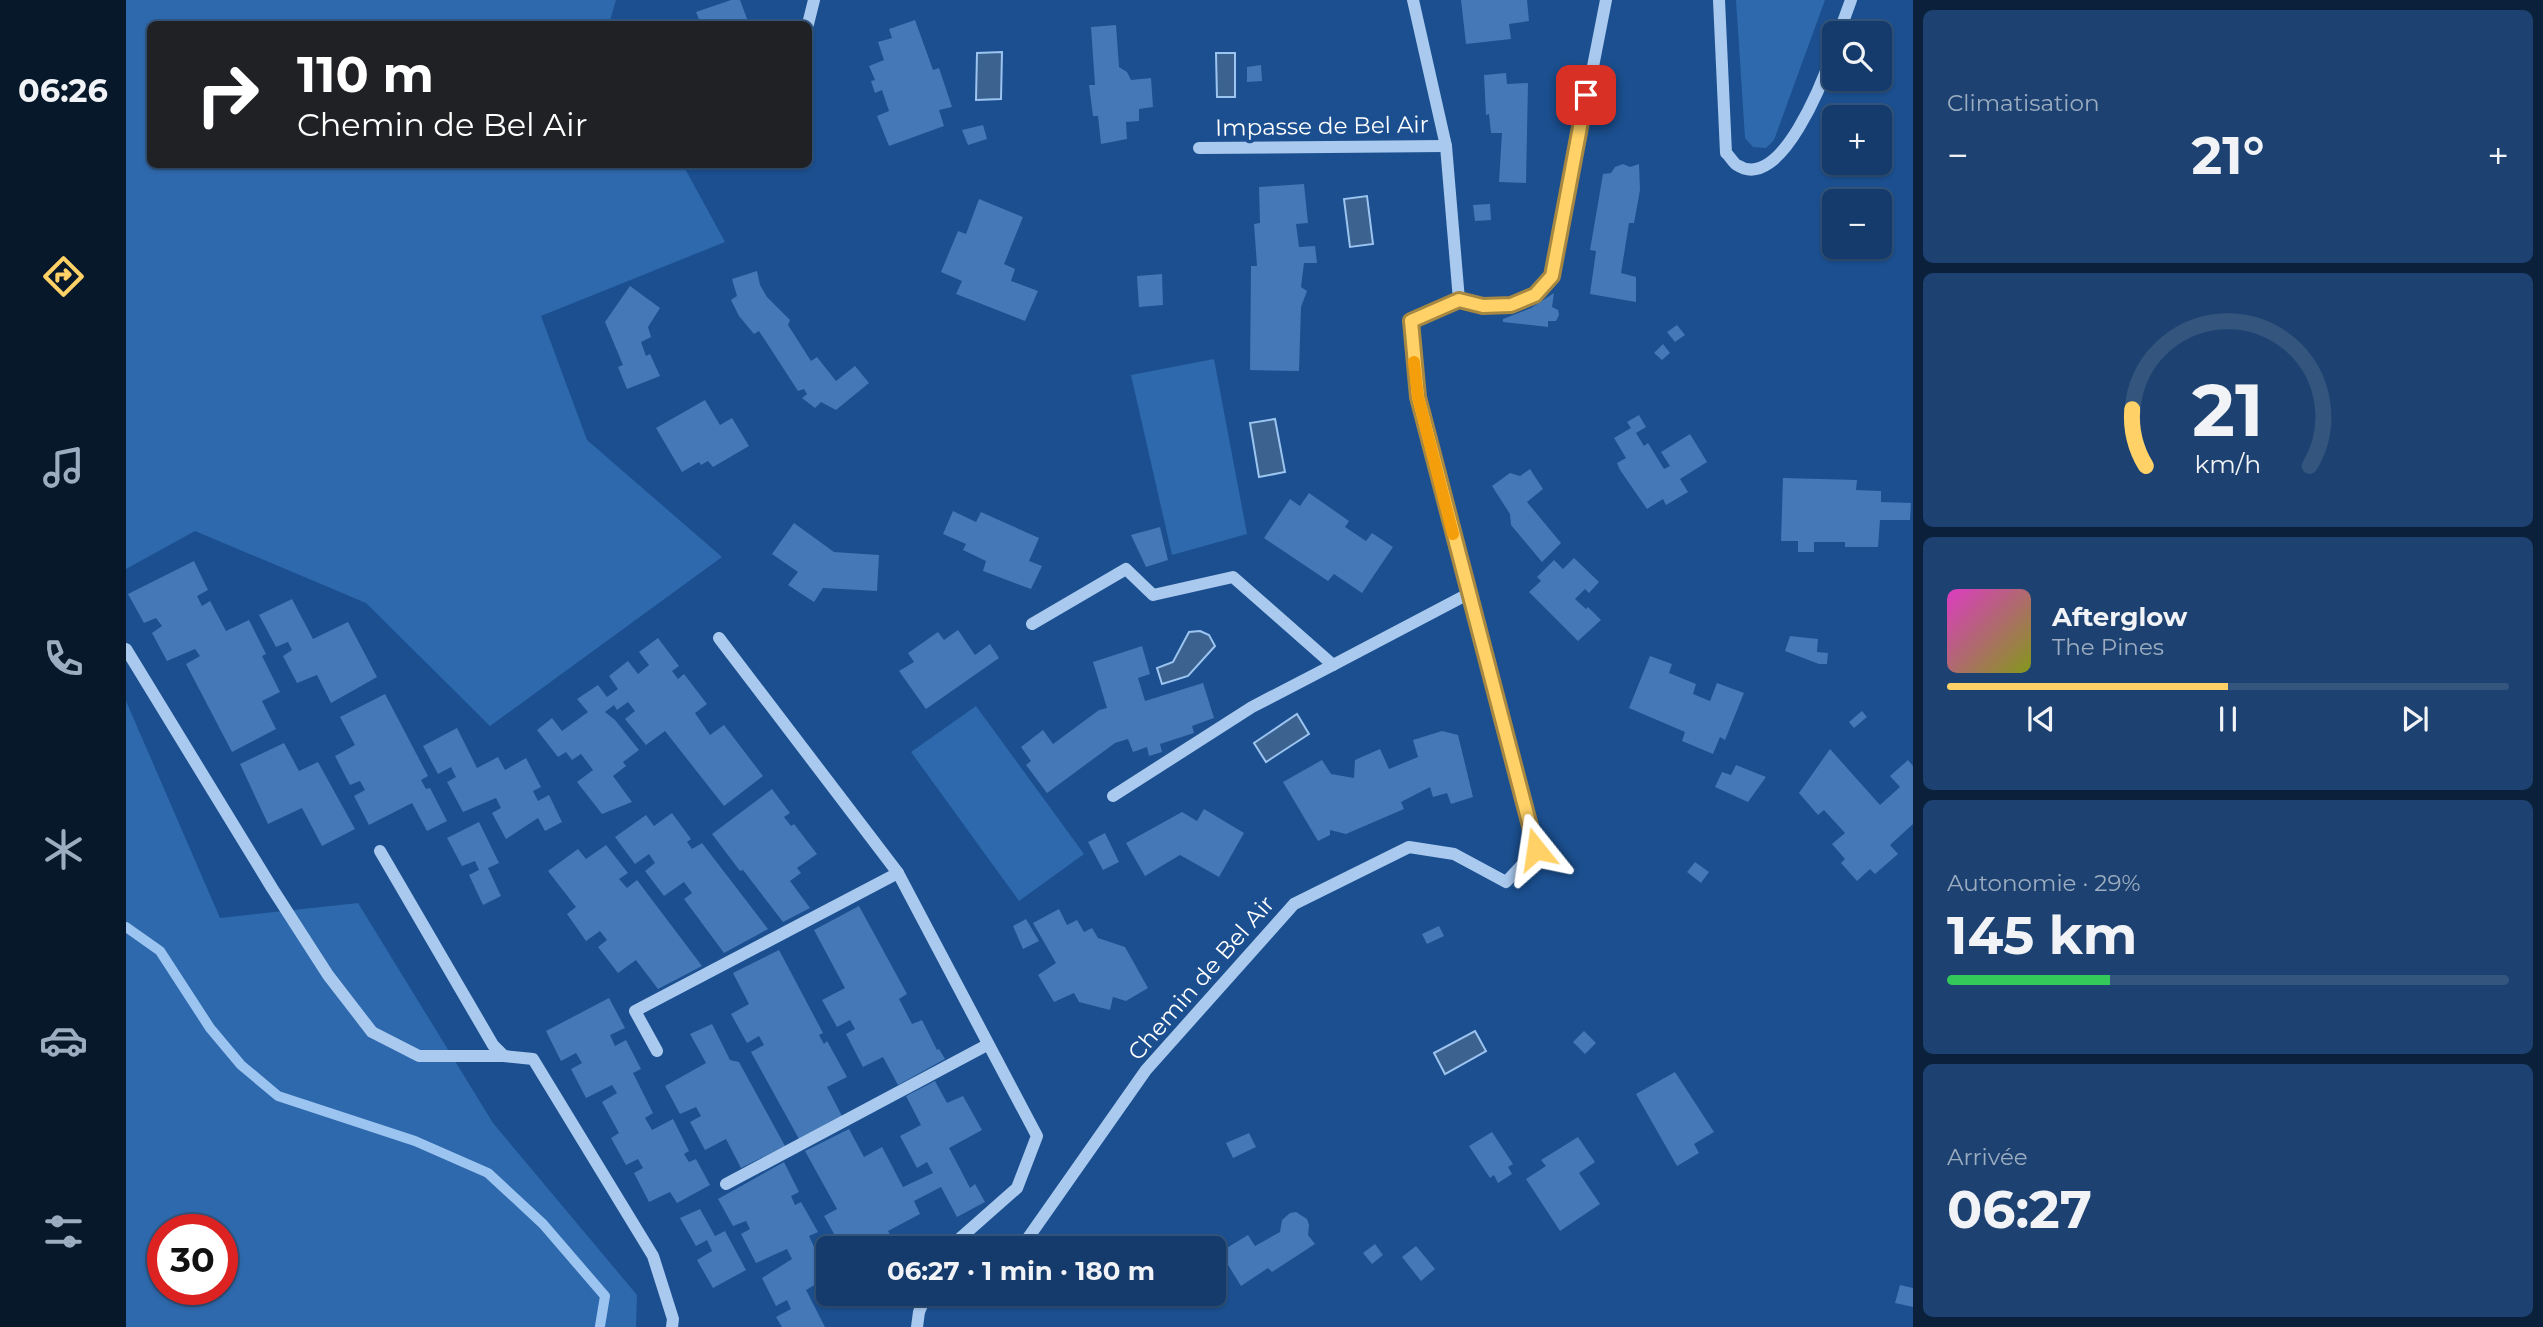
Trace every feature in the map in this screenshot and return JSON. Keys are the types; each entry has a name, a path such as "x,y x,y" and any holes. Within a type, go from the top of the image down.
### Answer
{"street":[{"path":"809,21 814,0"},
{"name":"Impasse de Bel Air","path":"1413,0 1446,146 1459,300"},
{"path":"1459,300 1483,306 1511,305 1535,295 1552,276 1606,0"},
{"path":"1719,0 1727,153 1737,165 1748,169 1766,166 1783,152 1799,129 1822,76"},
{"path":"1843,21 1851,0"},
{"name":"Impasse de Bel Air","path":"1199,148 1446,146"},
{"name":"Chemin de Bel Air","path":"1029,1236 1146,1070 1294,904 1409,847 1454,854 1506,882 1536,849 1418,397 1411,321 1459,300"},
{"path":"1032,624 1126,569 1153,595 1233,578 1333,665"},
{"path":"1113,796 1252,707 1468,594"},
{"path":"719,638 898,873 1037,1136 1017,1188 963,1236"},
{"path":"126,649 328,975 373,1032 419,1056 503,1056 533,1059 653,1256 673,1319 672,1327"},
{"path":"380,851 486,1033 503,1056"},
{"path":"657,1051 635,1011 898,873"},
{"path":"726,1184 988,1045"},
{"path":"917,1327 923,1306"}],"shaded area":[{"path":"126,0 616,0 610,21 147,21 147,168 685,168 725,242 541,316 587,440 722,557 490,726 366,603 195,531 126,569"},
{"path":"1736,0 1825,0 1774,140 1766,148 1753,147 1745,138"},
{"path":"1002,52 1001,99 976,100 977,53"},
{"path":"1216,53 1235,53 1235,97 1217,97"},
{"path":"1367,196 1373,244 1350,247 1344,199"},
{"path":"1214,359 1247,534 1172,555 1131,375"},
{"path":"1275,419 1285,472 1259,477 1250,423"},
{"path":"1200,631 1209,635 1215,646 1188,676 1162,684 1157,668 1173,662 1189,632"},
{"path":"126,701 220,918 358,903 493,1123 637,1295 636,1327 126,1327"},
{"path":"976,706 1084,854 1019,901 911,752"},
{"path":"1297,714 1309,734 1266,762 1254,743"},
{"path":"1475,1031 1486,1051 1445,1074 1434,1053"}],"building":[{"path":"731,0 740,0 748,21 700,21 696,12"},
{"path":"1461,0 1527,0 1529,21 1509,24 1511,39 1466,44"},
{"path":"915,20 933,70 939,68 952,107 939,110 944,126 889,146 877,116 889,111 882,90 875,93 871,81 875,80 869,66 884,60 878,42 892,38 889,29"},
{"path":"1116,25 1119,67 1127,72 1131,80 1151,78 1153,107 1139,109 1139,121 1126,122 1127,139 1101,144 1098,116 1093,116 1089,85 1095,85 1091,27"},
{"path":"1261,65 1262,81 1247,82 1247,67"},
{"path":"1506,73 1507,84 1528,83 1526,183 1499,182 1502,133 1491,133 1489,114 1486,115 1484,75"},
{"path":"983,125 987,139 968,145 962,130"},
{"path":"1623,164 1630,167 1639,164 1640,190 1634,223 1629,223 1621,273 1636,277 1636,302 1590,294 1596,251 1590,250 1603,174 1611,173 1615,167"},
{"path":"1304,184 1308,223 1296,224 1299,247 1315,246 1317,263 1304,263 1301,287 1307,291 1301,307 1299,371 1250,370 1251,266 1257,266 1254,224 1260,223 1259,187"},
{"path":"979,199 1023,217 1004,264 1015,269 1011,281 1038,291 1025,321 956,294 962,281 941,272 958,231 966,234"},
{"path":"1490,204 1491,220 1475,221 1473,205"},
{"path":"757,271 760,285 767,297 790,320 788,325 811,361 817,357 836,381 855,366 869,383 836,410 821,402 815,408 802,398 807,394 804,389 798,391 759,331 754,334 739,316 731,300 737,296 732,279"},
{"path":"1162,274 1163,305 1139,307 1137,276"},
{"path":"630,286 660,308 648,327 651,337 641,342 646,356 650,354 660,376 627,389 618,367 623,365 605,322"},
{"path":"1554,293 1552,307 1558,310 1559,315 1556,321 1548,321 1548,327 1503,322 1503,319 1531,308"},
{"path":"1677,325 1685,335 1675,342 1667,332"},
{"path":"1663,344 1670,353 1662,360 1654,353"},
{"path":"705,400 720,425 732,418 749,446 713,467 708,461 701,465 699,462 682,472 656,428"},
{"path":"1639,415 1646,427 1636,433 1644,446 1648,443 1664,469 1670,466 1661,452 1690,434 1707,462 1680,479 1688,492 1666,505 1663,499 1647,509 1620,470 1617,463 1626,458 1614,438 1631,428 1627,422"},
{"path":"1530,469 1543,489 1527,502 1561,543 1542,562 1511,525 1510,514 1492,486 1510,473 1520,476"},
{"path":"1783,478 1857,480 1856,490 1881,491 1881,502 1911,503 1910,520 1880,520 1878,547 1845,547 1845,542 1814,542 1814,552 1798,552 1798,541 1781,541"},
{"path":"1309,493 1349,521 1345,527 1366,541 1372,533 1393,547 1362,593 1334,574 1328,581 1264,538 1290,499 1300,506"},
{"path":"953,511 976,522 981,512 1039,538 1029,561 1042,566 1031,589 983,571 986,561 963,550 966,544 943,534"},
{"path":"794,523 834,552 879,555 877,591 823,588 814,602 788,585 798,572 772,554"},
{"path":"1160,527 1168,560 1146,567 1131,535"},
{"path":"1574,558 1599,582 1589,593 1585,589 1575,599 1601,620 1578,641 1529,592 1541,581 1537,577 1554,560 1563,569"},
{"path":"194,561 208,590 197,596 202,606 210,601 226,631 249,620 266,654 262,656 280,692 262,701 276,729 232,752 186,664 200,656 195,649 167,661 152,633 162,626 156,618 144,623 128,594"},
{"path":"292,599 313,639 348,622 377,677 331,703 317,675 297,683 283,656 292,650 288,642 276,647 259,615"},
{"path":"958,630 975,655 990,644 999,658 926,709 899,671 914,662 908,653 938,632 944,640"},
{"path":"1790,636 1818,639 1817,652 1828,653 1827,664 1819,664 1785,651"},
{"path":"658,638 679,666 672,671 678,679 684,674 707,704 695,713 710,735 724,725 763,776 724,806 665,731 646,745 625,719 635,711 628,702 617,710 614,705 605,712 615,720 639,750 623,762 626,766 613,776 632,802 602,814 577,782 593,770 581,754 572,760 566,752 558,757 537,730 552,718 562,731 588,712 577,699 598,685 607,697 618,689 609,676 628,661 638,674 649,665 639,652"},
{"path":"1142,646 1150,674 1138,678 1145,701 1203,683 1214,718 1192,726 1194,733 1160,744 1162,752 1149,756 1147,747 1133,752 1128,739 1115,743 1047,793 1026,765 1031,761 1021,747 1043,730 1053,744 1099,710 1107,708 1093,662"},
{"path":"1650,656 1672,664 1669,673 1696,684 1693,694 1710,701 1717,683 1744,693 1725,740 1720,737 1713,754 1682,741 1685,732 1629,708"},
{"path":"385,694 428,776 421,780 426,789 430,788 447,821 427,831 412,803 369,825 354,796 365,790 360,781 350,785 335,756 355,745 340,717"},
{"path":"1862,711 1867,717 1854,728 1849,722"},
{"path":"457,728 477,768 498,757 505,770 526,758 541,787 533,791 538,801 549,795 562,822 545,831 538,818 506,839 492,813 501,808 496,798 463,812 447,782 456,777 451,767 438,774 423,746"},
{"path":"1442,731 1458,735 1473,797 1451,804 1447,793 1433,797 1430,787 1401,802 1404,809 1346,834 1330,830 1330,835 1318,841 1283,782 1322,760 1331,774 1354,778 1355,760 1380,749 1389,769 1418,757 1413,740"},
{"path":"284,743 299,771 318,762 355,829 322,846 302,808 268,824 240,764"},
{"path":"1830,749 1880,805 1900,787 1890,776 1908,760 1913,766 1913,824 1890,845 1898,854 1875,874 1870,869 1857,881 1841,863 1845,859 1832,844 1845,833 1824,810 1818,815 1799,793"},
{"path":"1736,765 1766,777 1748,802 1715,787 1722,772 1731,775"},
{"path":"772,789 790,813 784,817 791,826 794,824 817,854 797,868 801,873 790,881 810,908 783,922 712,834"},
{"path":"1204,809 1244,833 1219,877 1180,855 1145,876 1126,843 1182,812 1197,821"},
{"path":"672,813 691,839 687,842 692,849 702,843 768,929 724,953 684,899 692,893 684,882 664,896 645,871 655,863 649,854 635,864 615,837 646,815 654,826"},
{"path":"479,822 499,863 488,868 501,896 483,905 469,875 479,870 475,861 462,866 447,838"},
{"path":"1105,833 1119,862 1103,870 1088,842"},
{"path":"606,845 628,873 619,879 627,888 637,880 702,966 658,989 636,960 618,973 598,947 607,940 600,931 586,941 567,914 576,907 548,871 578,849 586,859"},
{"path":"1695,862 1709,872 1701,883 1687,872"},
{"path":"859,906 907,994 899,999 912,1024 922,1020 937,1050 939,1049 945,1059 898,1085 883,1057 863,1067 846,1034 855,1029 850,1020 837,1027 822,1000 845,988 814,930"},
{"path":"1059,909 1067,925 1077,920 1084,932 1092,928 1098,938 1125,947 1148,988 1126,1001 1113,997 1110,1010 1079,1002 1074,993 1054,1002 1038,975 1056,963 1033,923"},
{"path":"1026,919 1039,941 1023,949 1013,926"},
{"path":"1439,926 1444,936 1427,944 1422,934"},
{"path":"779,950 823,1033 819,1035 824,1044 827,1041 847,1077 827,1087 842,1116 799,1139 751,1052 764,1045 759,1036 747,1043 731,1014 749,1004 733,973"},
{"path":"609,998 625,1028 610,1035 615,1046 626,1040 641,1069 633,1073 653,1113 645,1118 652,1130 673,1119 689,1151 684,1154 689,1162 696,1159 710,1185 677,1203 670,1192 649,1202 634,1173 643,1168 638,1159 626,1165 611,1138 619,1133 602,1102 617,1093 612,1085 586,1098 571,1069 582,1063 576,1053 561,1061 546,1031"},
{"path":"712,1024 730,1060 739,1062 785,1146 741,1168 726,1139 705,1150 690,1122 701,1116 696,1107 680,1114 665,1086 706,1063 690,1034"},
{"path":"1584,1031 1596,1043 1585,1054 1573,1042"},
{"path":"1675,1072 1714,1132 1694,1144 1699,1153 1677,1166 1636,1094"},
{"path":"935,1081 947,1103 963,1096 982,1130 949,1148 970,1188 975,1184 985,1202 957,1217 941,1187 914,1201 920,1214 888,1231 891,1236 835,1236 824,1216 837,1209 805,1151 849,1129 864,1157 882,1147 903,1187 933,1173 927,1162 917,1168 900,1136 921,1125 906,1096"},
{"path":"1492,1132 1513,1164 1508,1167 1512,1174 1498,1183 1494,1175 1490,1178 1469,1146"},
{"path":"1249,1133 1256,1147 1233,1158 1226,1143"},
{"path":"1578,1137 1595,1162 1579,1173 1600,1204 1560,1231 1526,1179 1546,1166 1541,1160"},
{"path":"784,1162 799,1192 791,1196 795,1205 801,1202 818,1232 809,1236 816,1251 816,1284 806,1290 825,1327 782,1327 776,1317 791,1309 787,1300 776,1306 762,1278 792,1259 787,1249 756,1263 741,1234 750,1229 746,1221 733,1226 718,1199"},
{"path":"700,1209 715,1236 725,1231 746,1270 713,1288 697,1260 712,1251 707,1240 696,1246 680,1218"},
{"path":"1296,1212 1307,1219 1308,1235 1315,1244 1272,1272 1268,1268 1241,1286 1226,1262 1226,1248 1248,1235 1255,1246 1280,1232 1282,1220 1290,1213"},
{"path":"1375,1244 1383,1255 1372,1264 1363,1253"},
{"path":"1416,1246 1435,1269 1421,1281 1402,1257"},
{"path":"1900,1285 1913,1288 1913,1307 1895,1303"}],"waterway":[{"path":"126,927 160,951 210,1028 241,1065 278,1096 415,1141 488,1173 543,1224 605,1296 600,1326"}],"slow traffic":[{"path":"1414,362 1418,397 1453,534"}],"route":[{"path":"1536,849 1418,397 1411,321 1459,300 1483,306 1511,305 1535,295 1552,276 1586,95"}]}
